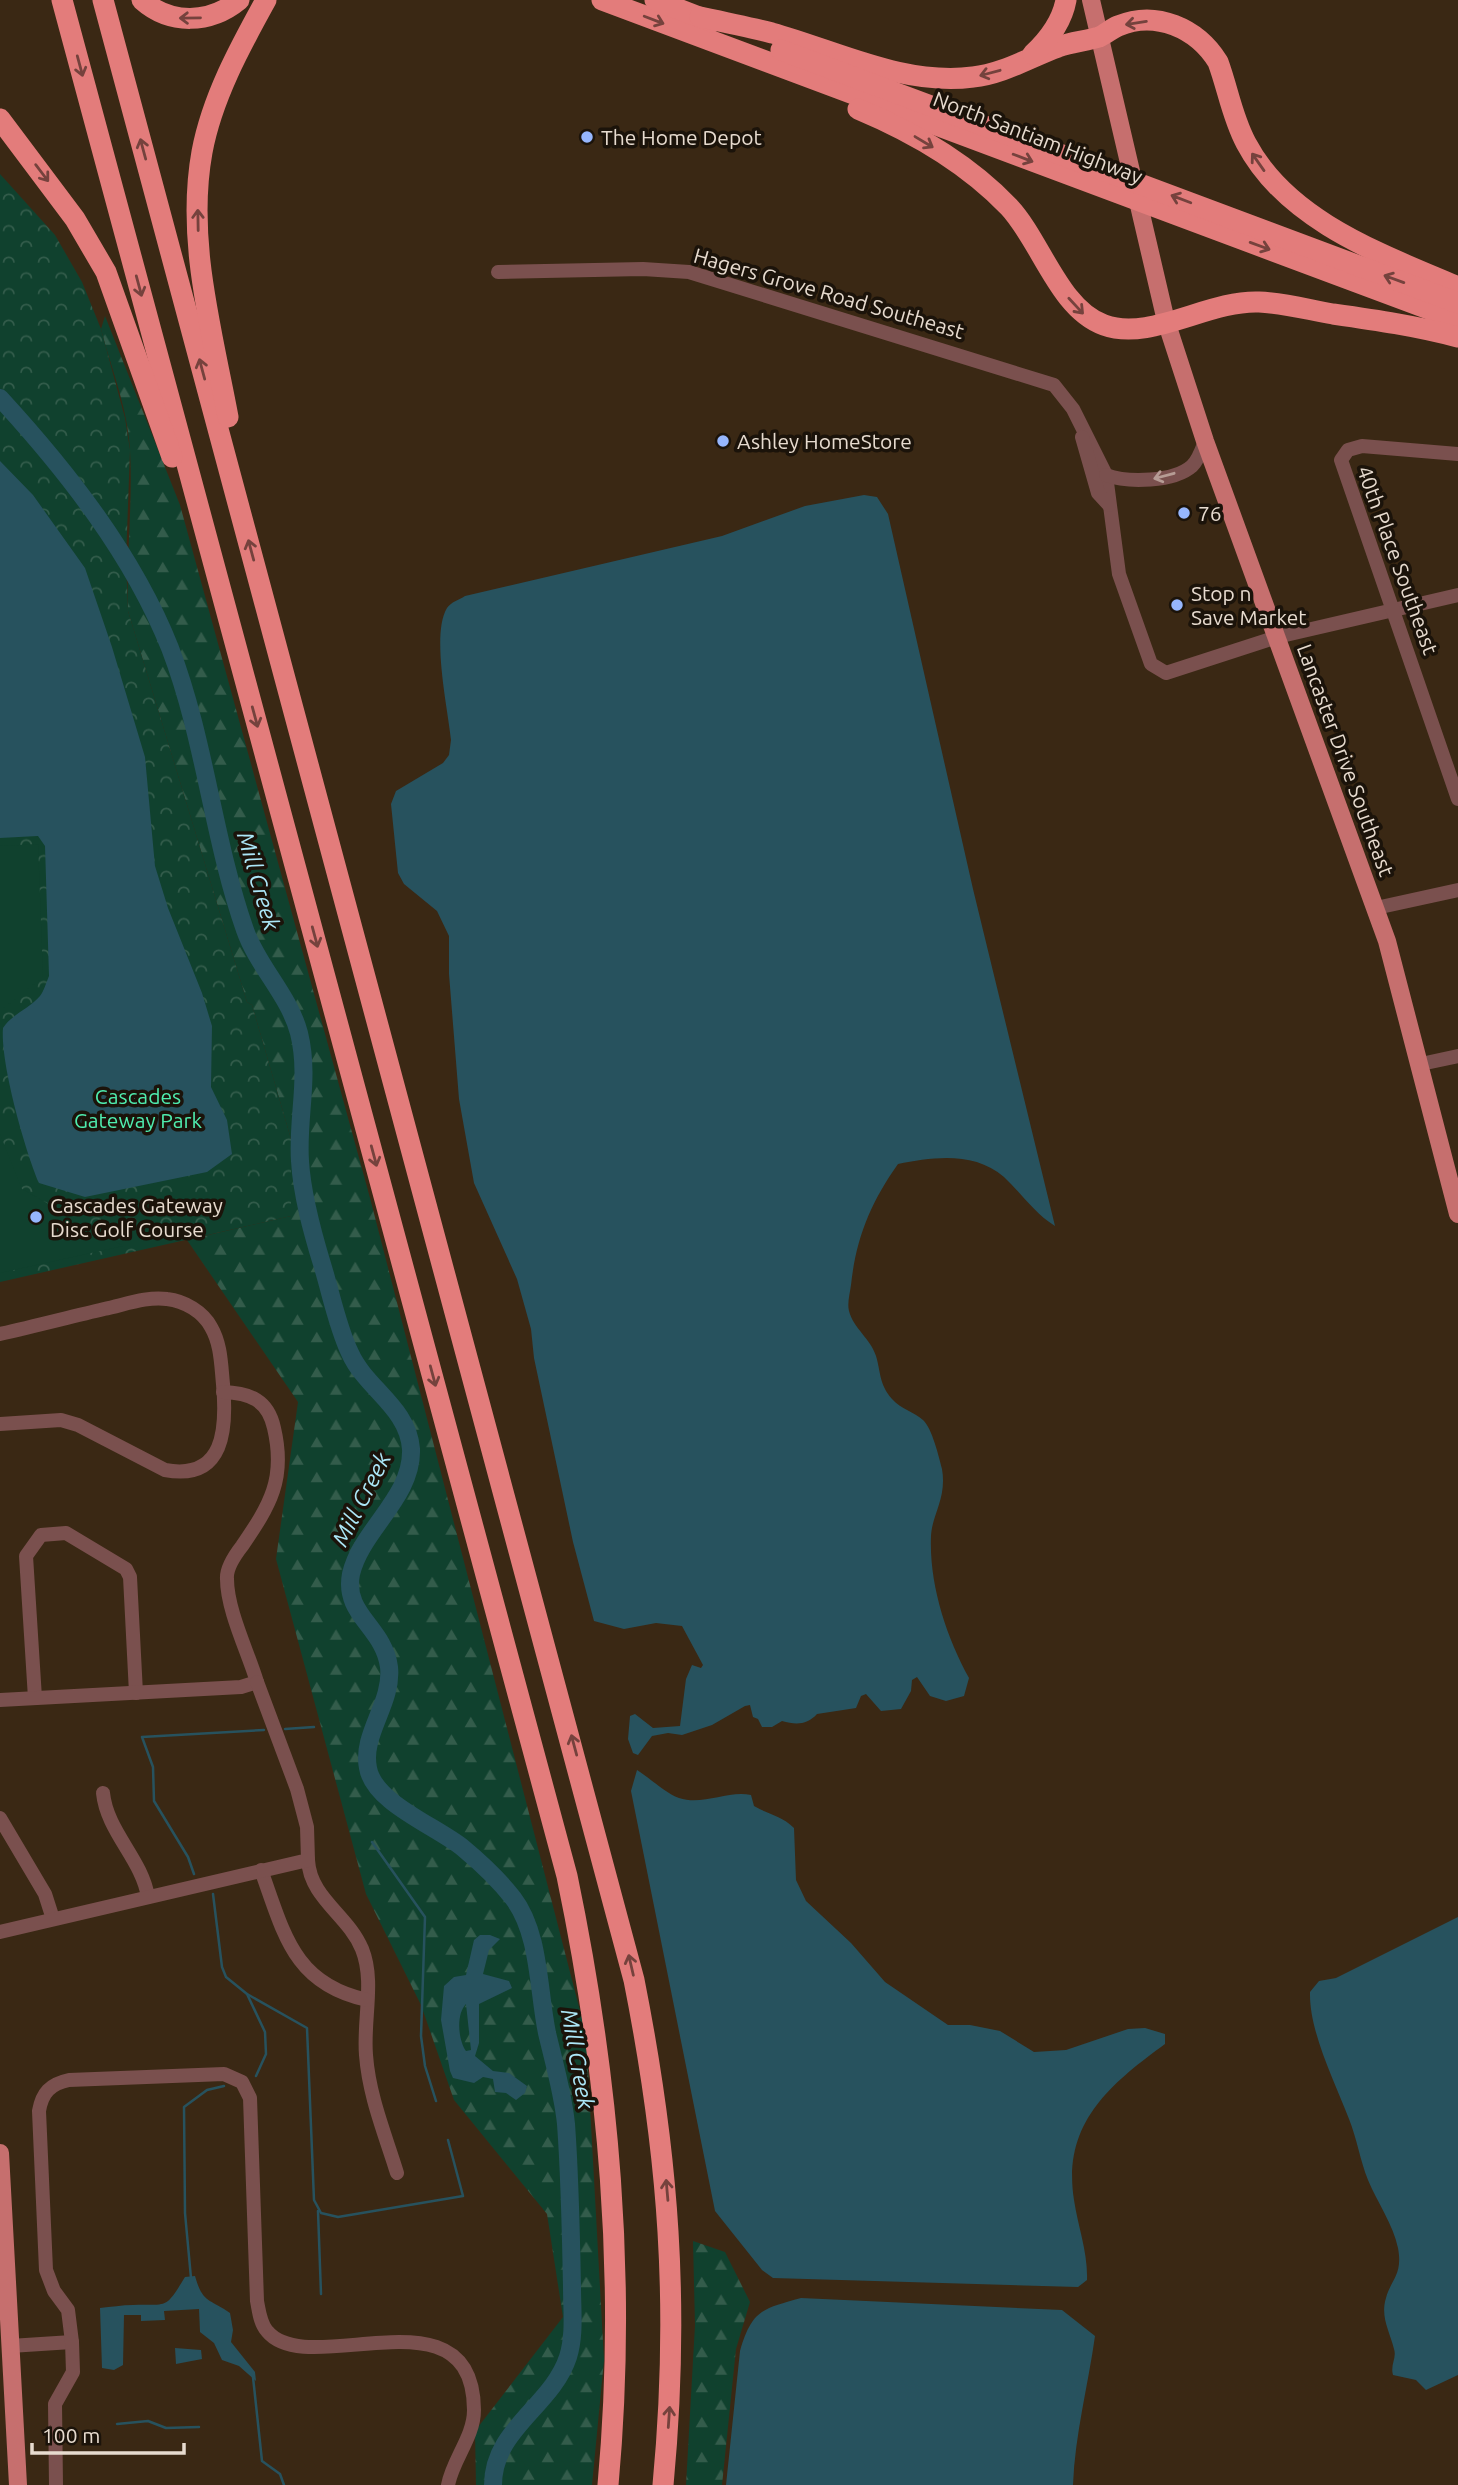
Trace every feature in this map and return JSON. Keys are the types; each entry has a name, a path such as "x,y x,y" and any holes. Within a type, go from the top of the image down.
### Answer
{"highway":[{"path":"62,0 532,1738 578,1928 603,2083 615,2221 616,2344 608,2485"},
{"path":"103,0 634,1980 658,2110 670,2219 673,2329 663,2485"},
{"path":"142,0 163,14 197,19 222,11 239,0"},
{"path":"239,506 229,420 200,263 198,183 202,152 222,90 266,0"},
{"name":"North Santiam Highway","path":"602,0 1458,320"},
{"name":"North Santiam Highway","path":"655,0 926,106 1458,303"},
{"path":"1028,58 1049,39 1064,11 1066,0"},
{"path":"700,17 773,33 837,55 925,76 972,78 991,74 1068,43 1101,36 1117,26 1150,21 1174,25 1198,37 1218,62 1245,142 1278,187 1323,222 1458,287"},
{"path":"707,40 919,139 982,181 1010,208 1034,239 1072,302 1085,315 1118,329 1147,329 1227,304 1259,302 1412,326 1458,337"},
{"path":"0,119 75,219 106,272 180,480 204,527"}],"main road":[{"name":"Lancaster Drive Southeast","path":"1091,0 1166,321 1205,441 1376,908 1422,1064 1458,1214"},
{"path":"0,2153 18,2485"}],"street":[{"name":"Hagers Grove Road Southeast","path":"498,272 659,269 724,281 1043,380 1062,391 1106,475 1110,489 1109,505 1119,574 1155,668 1166,673 1177,672 1277,638"},
{"name":"Hagers Grove Road Southeast","path":"1080,425 1094,482 1098,493 1109,505"},
{"path":"1106,475 1119,480 1145,480 1185,470 1196,462 1205,441"},
{"name":"40th Place Southeast","path":"1458,454 1362,446 1343,454 1344,475 1455,777 1458,799"},
{"path":"1277,638 1458,595"},
{"path":"1376,908 1458,890"},
{"path":"1422,1064 1458,1056"},
{"path":"0,1334 138,1301 168,1299 191,1307 210,1325 219,1345 224,1431 213,1458 191,1471 165,1470 78,1425 61,1420 0,1424"},
{"path":"223,1392 239,1392 258,1399 267,1407 276,1437 278,1465 271,1500 237,1552 226,1578 257,1682 300,1801 307,1827 311,1882 346,1922 362,1950 368,1976 365,2034 370,2084 397,2173"},
{"path":"35,1698 26,1556 41,1535 55,1532 66,1534 126,1569 130,1577 136,1693"},
{"path":"0,1700 241,1687 257,1682"},
{"path":"103,1793 105,1812 146,1882 149,1897"},
{"path":"0,1818 45,1894 53,1919"},
{"path":"0,1932 308,1860"},
{"path":"261,1870 287,1941 308,1972 331,1989 367,2000"},
{"path":"56,2485 55,2404 73,2372 68,2310 54,2291 46,2270 39,2111 47,2089 56,2082 69,2080 224,2074 242,2082 250,2098 257,2301 262,2323 268,2333 287,2344 412,2342 437,2348 458,2362 470,2384 473,2421 454,2461 448,2485"},
{"path":"10,2346 72,2342"}],"green space":[{"name":"Cascades Gateway Park","path":"0,174 55,235 82,282 101,329 125,418 130,450 126,560 128,611 247,1002 252,1005 291,1139 291,1216 0,1282"},
{"path":"105,316 180,505 370,1198 586,2034 604,2360 592,2485 476,2485 475,2431 563,2317 547,2214 454,2100 421,2005 366,1894 276,1559 298,1402 187,1240 291,1216 291,1139 252,1005 247,1002 128,611 131,490 129,435 123,404 101,329"},
{"path":"38,844 43,977 0,1011 0,846"},
{"name":"Cascades Gateway Disc Golf Course","path":"0,1134 22,1189 123,1246 0,1273"},
{"path":"693,2241 725,2252 750,2302 736,2349 722,2485 686,2485 695,2325"}],"water":[{"path":"0,461 33,495 85,568 112,647 145,757 155,866 212,1026 211,1087 227,1120 232,1154 207,1172 85,1197 39,1183 27,1150 5,1062 3,1028 40,996 49,976 45,846 38,836 0,838"},
{"path":"864,495 877,497 888,514 973,889 1055,1226 1034,1209 1004,1177 980,1163 939,1158 898,1164 866,1221 853,1268 848,1305 851,1317 874,1350 888,1394 926,1424 941,1464 943,1489 932,1528 931,1554 936,1591 946,1627 969,1678 964,1696 946,1701 930,1696 917,1677 912,1680 911,1691 901,1709 881,1711 866,1694 861,1696 856,1708 817,1714 801,1723 782,1721 772,1727 762,1727 758,1719 753,1717 750,1705 712,1725 682,1735 668,1733 652,1736 638,1755 633,1753 628,1739 630,1716 635,1714 653,1728 680,1726 686,1679 692,1665 701,1668 703,1665 682,1626 656,1623 624,1629 594,1621 573,1542 534,1358 531,1329 517,1279 474,1183 459,1099 449,974 449,936 437,911 404,884 398,873 391,804 396,791 443,763 449,755 451,740 440,635 442,620 447,608 453,603 465,596 722,536 805,506"},
{"path":"637,1770 668,1793 688,1800 733,1794 751,1795 754,1806 794,1828 796,1880 806,1901 851,1943 885,1982 948,2025 970,2025 1000,2031 1034,2052 1066,2050 1128,2029 1145,2028 1165,2034 1165,2044 1108,2091 1083,2128 1075,2149 1072,2173 1074,2200 1087,2280 1078,2287 773,2278 762,2270 715,2211 631,1791"},
{"path":"1458,1917 1458,2375 1426,2390 1416,2380 1393,2375 1395,2352 1386,2324 1384,2305 1398,2271 1398,2248 1389,2222 1368,2180 1352,2127 1318,2040 1310,1992 1319,1981 1336,1978"},
{"path":"480,1935 500,1939 489,1950 483,1974 509,1981 512,1988 479,2004 479,2043 475,2056 493,2071 509,2073 527,2086 525,2093 516,2100 506,2093 495,2092 493,2079 483,2077 474,2083 453,2078 450,2071 441,2020 444,1986 454,1977 466,1975 474,1940","holes":["466,2004 471,2050 466,2051 460,2034 459,2020"]},
{"path":"195,2276 204,2296 230,2313 233,2330 231,2342 255,2372 256,2381 239,2366 222,2360 214,2343 200,2332 199,2309 164,2311 165,2320 141,2321 141,2315 124,2315 123,2365 114,2370 102,2368 100,2308 165,2303 185,2277"},
{"path":"801,2298 1062,2310 1095,2336 1079,2429 1073,2485 726,2485 740,2351 744,2337 760,2313"},
{"path":"175,2348 201,2350 202,2359 176,2364"}],"waterway":[{"name":"Mill Creek","path":"0,398 50,455 118,547 155,614 170,648 192,718 225,860 245,930 288,1006 299,1033 303,1066 301,1174 311,1226 338,1321 345,1343 357,1366 395,1410 408,1434 411,1449 404,1483 365,1543 351,1574 353,1600 380,1641 389,1667 386,1693 369,1743 368,1768 373,1781 394,1803 463,1848 496,1878 522,1912 533,1945 547,2033 561,2089 566,2124 572,2331 568,2357 560,2374 502,2448 493,2485"},
{"path":"285,1729 314,1727"},
{"path":"194,1874 188,1857 154,1801 153,1767 142,1737 264,1730"},
{"path":"372,1842 425,1917 421,2036 425,2066 436,2101"},
{"path":"213,1894 222,1967 226,1977 247,1994 265,2032 266,2054 256,2076"},
{"path":"247,1994 307,2028 314,2200 321,2213 338,2217 463,2196 448,2140"},
{"path":"191,2278 185,2213 184,2107 207,2090 224,2086"},
{"path":"318,2211 321,2294"},
{"path":"253,2377 262,2461 280,2474 284,2485"},
{"path":"117,2424 148,2421 166,2428 199,2427"}],"place":[{"name":"The Home Depot","path":"587,137"},
{"name":"Ashley HomeStore","path":"723,441"},
{"name":"76","path":"1184,513"},
{"name":"Stop n Save Market","path":"1177,605"},
{"name":"Cascades Gateway Disc Golf Course","path":"36,1217"}]}
